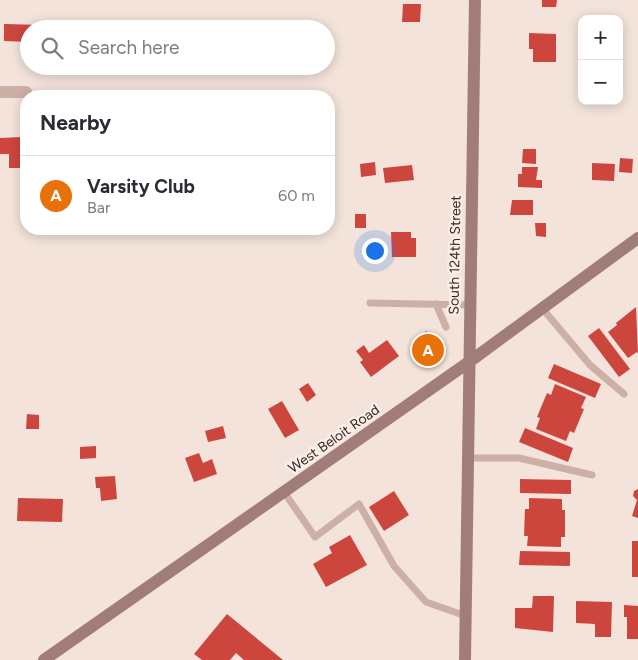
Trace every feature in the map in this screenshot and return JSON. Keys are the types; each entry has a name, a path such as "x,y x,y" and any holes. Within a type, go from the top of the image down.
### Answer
{"main road":[{"name":"South 124th Street","path":"465,660 475,0"},
{"name":"West Beloit Road","path":"44,660 469,362 638,239"}],"street":[{"path":"0,92 20,92"}],"lane":[{"path":"370,303 469,305"},
{"path":"436,304 446,328"},
{"path":"542,308 590,365 624,394"},
{"path":"467,458 519,458 592,475"},
{"path":"284,492 315,537 359,504 394,566 426,602 466,616"}],"building":[{"path":"542,0 557,0 556,7 542,7"},
{"path":"403,4 421,4 420,22 402,22"},
{"path":"4,24 20,24 20,42 4,41"},
{"path":"529,33 556,34 556,62 533,62 533,49 529,49"},
{"path":"20,137 20,168 9,168 9,154 0,154 0,138"},
{"path":"523,149 536,149 536,164 522,163"},
{"path":"620,158 633,159 632,173 619,172"},
{"path":"375,162 376,175 361,177 360,164"},
{"path":"592,163 615,164 614,181 592,180"},
{"path":"412,165 414,180 385,183 383,168"},
{"path":"522,167 538,167 536,180 542,180 542,188 518,187 518,174 522,174"},
{"path":"512,200 533,200 533,215 510,215"},
{"path":"355,214 366,214 366,228 355,228"},
{"path":"535,223 546,223 546,237 536,236"},
{"path":"391,232 411,232 411,238 416,238 416,257 392,257"},
{"path":"636,307 638,354 637,352 628,358 608,332"},
{"path":"599,328 630,369 619,377 588,336"},
{"path":"426,331 440,343 425,359 411,347"},
{"path":"387,340 399,356 371,377 360,362 363,360 356,351 364,345 369,353"},
{"path":"554,364 601,384 595,398 548,378"},
{"path":"308,383 316,395 307,402 299,389"},
{"path":"555,384 586,397 581,408 584,409 574,433 570,431 566,441 536,429 540,418 537,417 547,393 551,395"},
{"path":"282,401 299,430 285,438 268,409"},
{"path":"27,414 39,415 39,429 26,429"},
{"path":"223,426 226,438 208,442 205,431"},
{"path":"525,428 573,448 568,462 519,442"},
{"path":"96,446 96,458 80,459 80,447"},
{"path":"199,453 203,463 212,459 217,474 194,482 185,458"},
{"path":"115,476 117,499 101,501 100,488 96,488 95,477"},
{"path":"520,479 571,480 571,494 520,493"},
{"path":"638,489 638,518 632,516 637,500 633,496 634,491"},
{"path":"394,491 409,515 384,531 369,507"},
{"path":"18,498 63,499 62,522 17,521"},
{"path":"529,498 562,499 562,510 565,510 565,537 561,537 561,547 527,546 528,536 524,536 525,509 529,509"},
{"path":"350,535 367,565 326,587 313,564 332,553 329,547"},
{"path":"632,541 638,541 638,577 632,577"},
{"path":"520,551 570,552 570,566 519,565"},
{"path":"533,596 554,596 553,632 515,628 515,608 532,608"},
{"path":"576,601 612,602 611,637 595,637 595,624 576,623"},
{"path":"624,605 638,606 638,639 627,639 627,617 624,617"},
{"path":"227,614 283,660 244,660 236,653 230,660 202,660 194,654"}],"place":[{"name":"Varsity Club","path":"428,350"}]}
